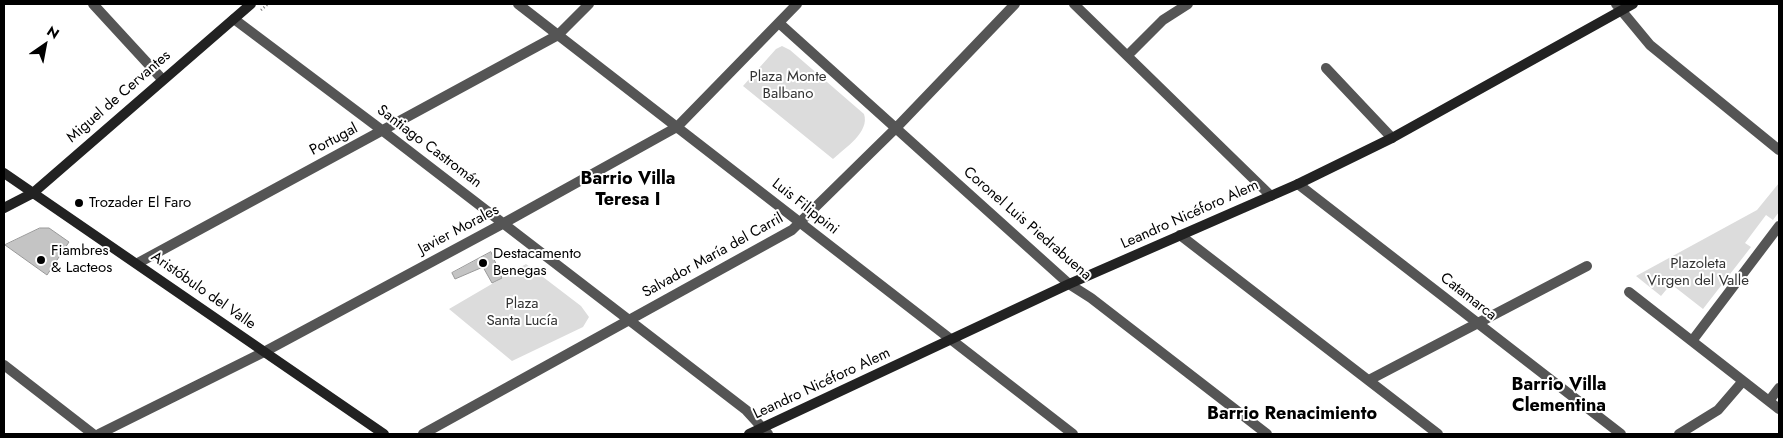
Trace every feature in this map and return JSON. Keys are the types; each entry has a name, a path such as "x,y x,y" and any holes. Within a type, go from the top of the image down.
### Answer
{"street":[{"path":"93,4 162,80"},
{"name":"Miguel de Cervantes","path":"4,208 33,192 251,4"},
{"name":"Luis Filippini","path":"518,4 1074,434"},
{"name":"Portugal","path":"138,263 558,34 589,4"},
{"name":"Javier Morales","path":"99,434 264,352 504,223 677,127 797,4"},
{"name":"Salvador María del Carril","path":"423,434 779,238 802,223 1015,4"},
{"path":"1074,4 1271,196"},
{"path":"1128,55 1163,20 1188,4"},
{"name":"Leandro Nicéforo Alem","path":"749,434 765,431 1069,284 1298,184 1392,138 1620,7 1633,4"},
{"path":"1620,7 1650,45 1779,150"},
{"name":"Santiago Castromán","path":"234,18 746,410 765,431"},
{"name":"Coronel Luis Piedrabuena","path":"779,23 1069,284 1091,298 1267,434"},
{"path":"1326,68 1392,138"},
{"name":"Aristóbulo del Valle","path":"4,173 138,263 384,434"},
{"name":"Catamarca","path":"1298,184 1621,434"},
{"path":"1692,341 1779,226"},
{"path":"1180,235 1438,434"},
{"path":"1369,380 1587,266"},
{"path":"1629,292 1779,409"},
{"path":"4,365 93,434"},
{"path":"1679,434 1718,410 1743,381"},
{"path":"1769,401 1779,388"}],"green space":[{"name":"Plaza Monte Balbano","path":"782,46 790,50 864,114 865,121 860,133 850,145 833,159 743,86 776,49"},
{"name":"Plazoleta Virgen del Valle","path":"1779,183 1779,212 1773,220 1766,215 1745,243 1751,247 1703,309 1671,284 1661,296 1636,276 1757,210"},
{"name":"Plaza Santa Lucía","path":"526,264 581,306 589,317 583,327 512,361 449,309"}],"building":[{"name":"Fiambres & Lacteos","path":"40,228 49,228 69,242 47,275 5,245"},
{"name":"Destacamento Benegas","path":"491,252 502,278 492,283 483,267 455,279 452,273"}],"place":[{"name":"Trozader El Faro","path":"79,203"},
{"name":"Fiambres & Lacteos","path":"41,260"},
{"name":"Destacamento Benegas","path":"483,263"}],"district":[{"name":"Barrio Villa Teresa I","path":"628,190"},
{"name":"Barrio Villa Clementina","path":"1559,396"},
{"name":"Barrio Renacimiento","path":"1292,415"}]}
